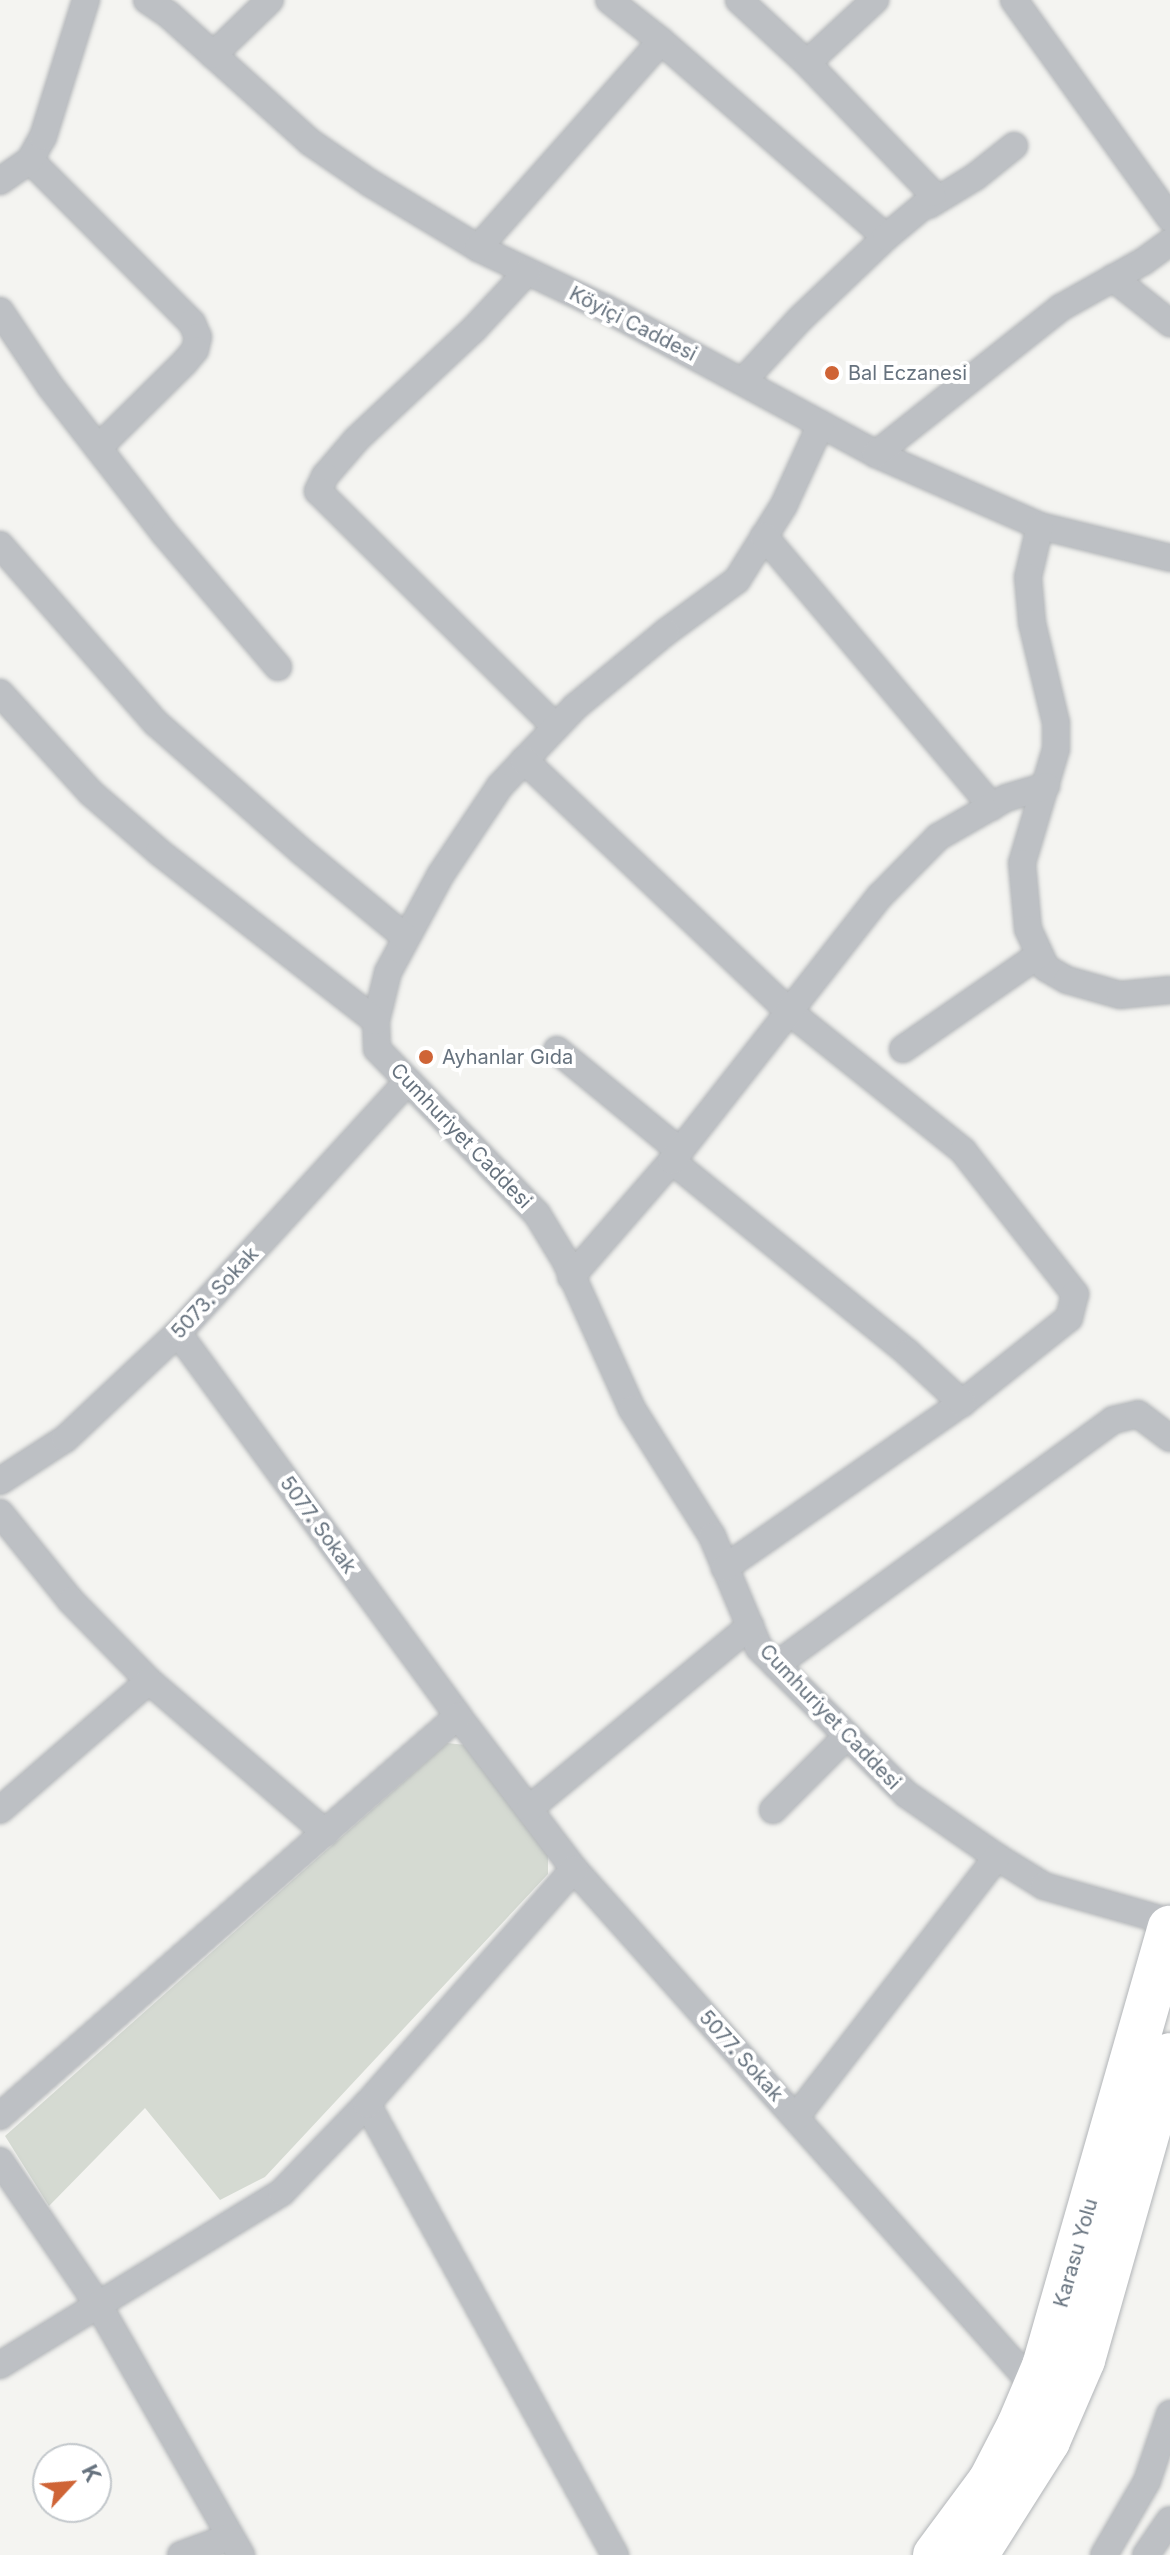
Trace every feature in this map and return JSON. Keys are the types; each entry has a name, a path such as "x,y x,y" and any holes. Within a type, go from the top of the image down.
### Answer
{"highway":[{"name":"Karasu Yolu","path":"935,2555 990,2481 1035,2387 1170,1928"},
{"name":"Karasu Yolu","path":"976,2555 1048,2441 1083,2360 1170,2055"}],"street":[{"path":"0,181 30,160 43,137 86,0"},
{"name":"Köyiçi Caddesi","path":"147,0 168,14 310,142 370,183 478,248 605,308 876,454 1040,526 1170,558"},
{"path":"213,55 270,0"},
{"path":"739,0 807,63 932,193 929,205"},
{"path":"807,63 875,0"},
{"path":"1014,0 1170,218"},
{"path":"612,1 886,237"},
{"path":"478,248 661,41"},
{"path":"743,381 886,237 929,205 975,177 1014,146"},
{"path":"30,160 196,328 195,350 98,448"},
{"path":"876,454 1060,308 1170,242"},
{"path":"527,272 474,329 356,440 325,476 318,491 556,727"},
{"path":"1113,278 1170,323"},
{"path":"0,311 50,386 164,533 278,667"},
{"name":"Cumhuriyet Caddesi","path":"821,424 784,505 737,580 666,632 556,727 500,786 404,936 388,972 376,1021 377,1049 537,1214 571,1277 632,1409 712,1536 759,1648 906,1794 997,1857 1044,1886 1170,1922"},
{"path":"1040,526 1028,577 1032,623 1056,723 1056,749 1022,863 1028,929 1046,968 1067,980 1120,995 1170,990"},
{"path":"764,536 992,807"},
{"path":"0,545 156,723 301,851 404,936"},
{"path":"0,693 102,803 159,852 376,1021"},
{"path":"524,760 791,1013 963,1151 1075,1294 1069,1318 962,1403 725,1568"},
{"path":"571,1277 676,1156 880,896 938,837 992,807 1046,786"},
{"path":"903,1049 1039,955"},
{"path":"557,1050 962,1403"},
{"name":"5073. Sokak","path":"0,1481 65,1439 178,1333 408,1081"},
{"name":"5077. Sokak","path":"178,1333 574,1869 1035,2387"},
{"path":"776,1665 1113,1420 1138,1414 1170,1438"},
{"path":"0,1513 71,1601 149,1681 326,1833"},
{"path":"530,1808 750,1626"},
{"path":"0,1810 149,1681"},
{"path":"0,2116 458,1716"},
{"path":"773,1810 846,1737"},
{"path":"796,2117 997,1857"},
{"path":"0,2365 282,2192 367,2104 574,1869"},
{"path":"367,2104 615,2555"},
{"path":"0,2161 99,2306 236,2546 181,2555"},
{"path":"1104,2555 1158,2482 1170,2414"},
{"path":"1146,2555 1170,2520"}],"shaded area":[{"path":"447,1743 466,1745 548,1850 548,1874 265,2177 220,2200 145,2108 49,2206 5,2136"}],"place":[{"name":"Bal Eczanesi","path":"832,373"},
{"name":"Ayhanlar Gıda","path":"426,1057"}]}
